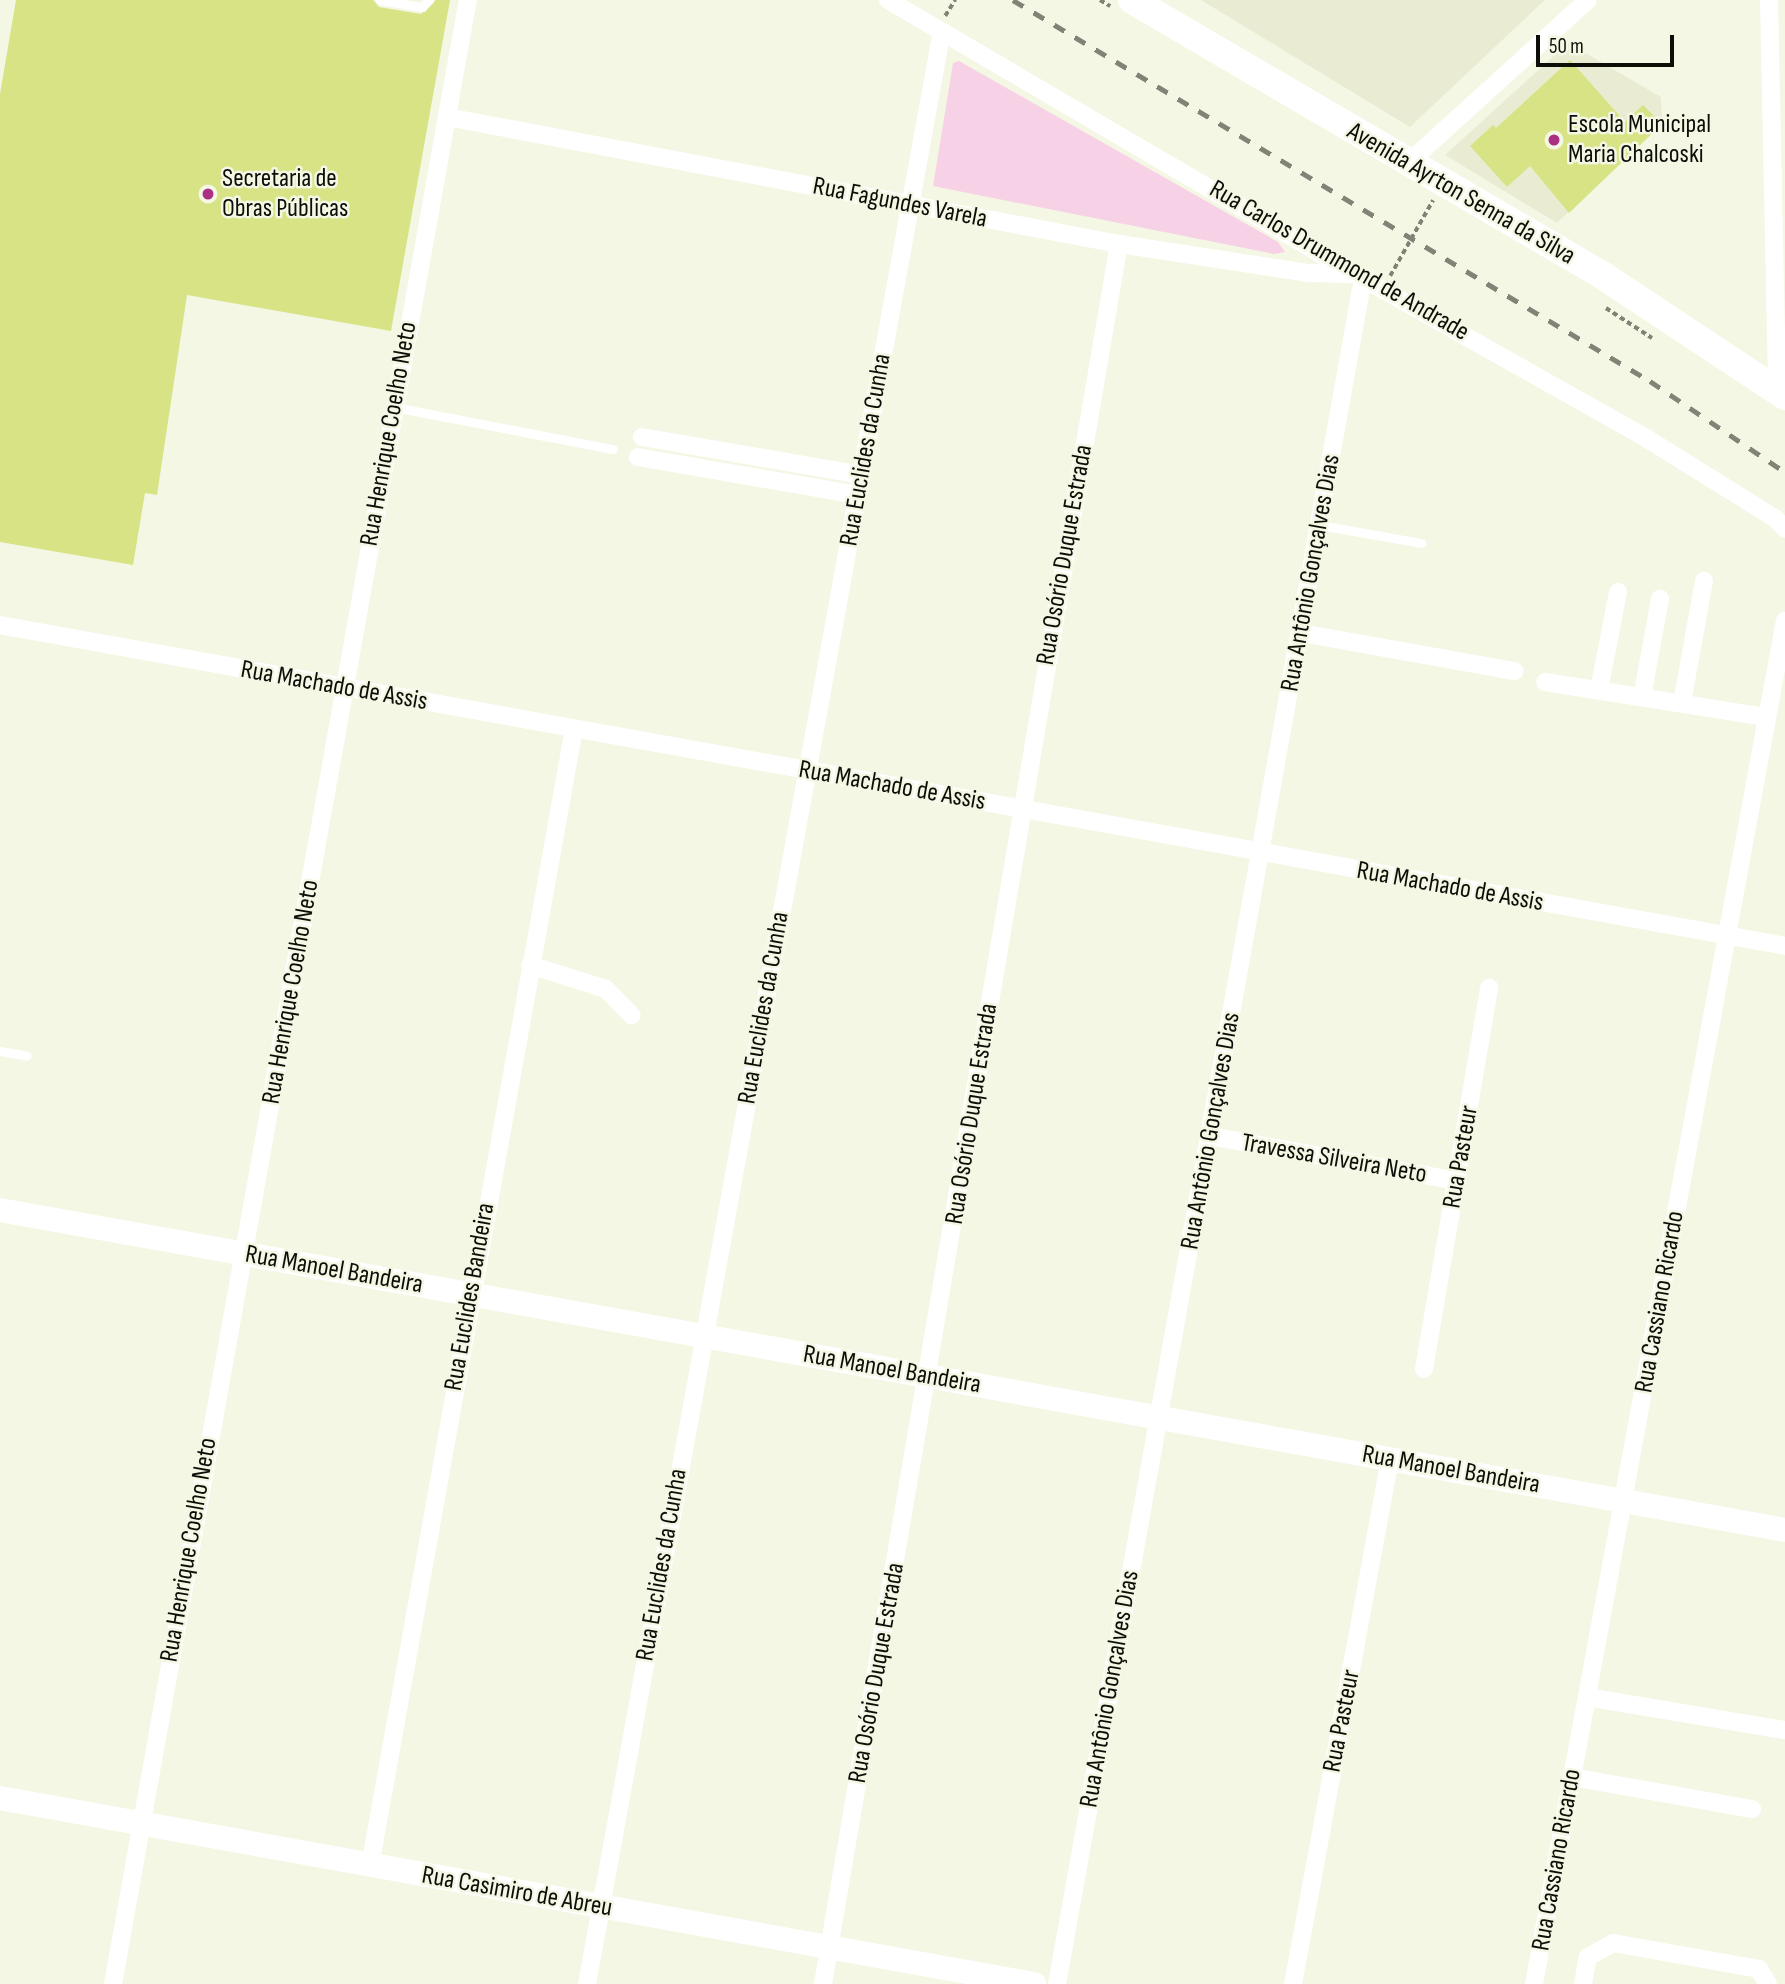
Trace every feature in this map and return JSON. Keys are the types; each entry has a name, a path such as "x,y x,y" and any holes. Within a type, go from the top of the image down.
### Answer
{"main road":[{"name":"Avenida Ayrton Senna da Silva","path":"1132,0 1407,164 1602,275 1781,392"}],"street":[{"name":"Rua Henrique Coelho Neto","path":"113,1984 204,1462 246,1254 343,687 468,0"},
{"name":"Rua Carlos Drummond de Andrade","path":"888,0 1359,277 1384,288 1646,438 1785,529"},
{"path":"1407,164 1588,0"},
{"path":"1769,0 1781,392"},
{"name":"Rua Euclides da Cunha","path":"587,1984 942,32"},
{"name":"Rua Fagundes Varela","path":"447,117 1119,244 1309,273 1359,277"},
{"name":"Rua Osório Duque Estrada","path":"823,1984 929,1376 1021,810 1119,244"},
{"name":"Rua Antônio Gonçalves Dias","path":"1057,1984 1301,633 1359,277"},
{"path":"642,437 861,475"},
{"path":"638,457 858,495"},
{"path":"1682,703 1704,581"},
{"path":"1600,690 1618,592"},
{"path":"1642,697 1660,599"},
{"name":"Rua Cassiano Ricardo","path":"1534,1984 1785,621"},
{"name":"Rua Machado de Assis","path":"0,625 1785,946"},
{"path":"1301,633 1515,671"},
{"path":"1545,682 1766,717"},
{"name":"Rua Euclides Bandeira","path":"370,1866 470,1294 574,729"},
{"path":"530,965 606,989 632,1016"},
{"name":"Rua Pasteur","path":"1423,1369 1458,1181 1489,987"},
{"name":"Travessa Silveira Neto","path":"1210,1136 1458,1181"},
{"name":"Rua Manoel Bandeira","path":"0,1210 1785,1530"},
{"name":"Rua Pasteur","path":"1293,1984 1390,1459"},
{"path":"1587,1697 1785,1731"},
{"path":"1572,1777 1752,1809"},
{"name":"Rua Casimiro de Abreu","path":"0,1798 1034,1984"},
{"path":"1583,1984 1588,1957 1613,1944 1759,1969 1768,1984"}],"lane":[{"path":"380,0 422,7 429,0"},
{"path":"394,407 613,449"},
{"path":"1320,524 1421,543"},
{"path":"0,1051 27,1056"}],"path":[{"path":"1384,288 1434,198"}],"shaded area":[{"path":"1201,0 1545,0 1410,127"},
{"name":"Escola Municipal Maria Chalcoski","path":"1568,43 1661,97 1662,124 1557,223 1445,155"},
{"path":"959,61 1278,242 1285,252 1274,254 933,186 953,63"}],"building":[{"name":"Secretaria de Obras Públicas","path":"16,0 373,0 379,7 421,14 436,0 450,0 391,331 187,295 157,495 145,493 133,565 0,542 0,94"},
{"name":"Escola Municipal Maria Chalcoski","path":"1570,60 1625,122 1643,105 1662,124 1569,213 1530,166 1507,187 1470,146 1493,125 1496,128"}],"railway":[{"path":"1013,0 1650,381 1785,472"}],"place":[{"name":"Escola Municipal Maria Chalcoski","path":"1554,140"},
{"name":"Secretaria de Obras Públicas","path":"208,194"}]}
